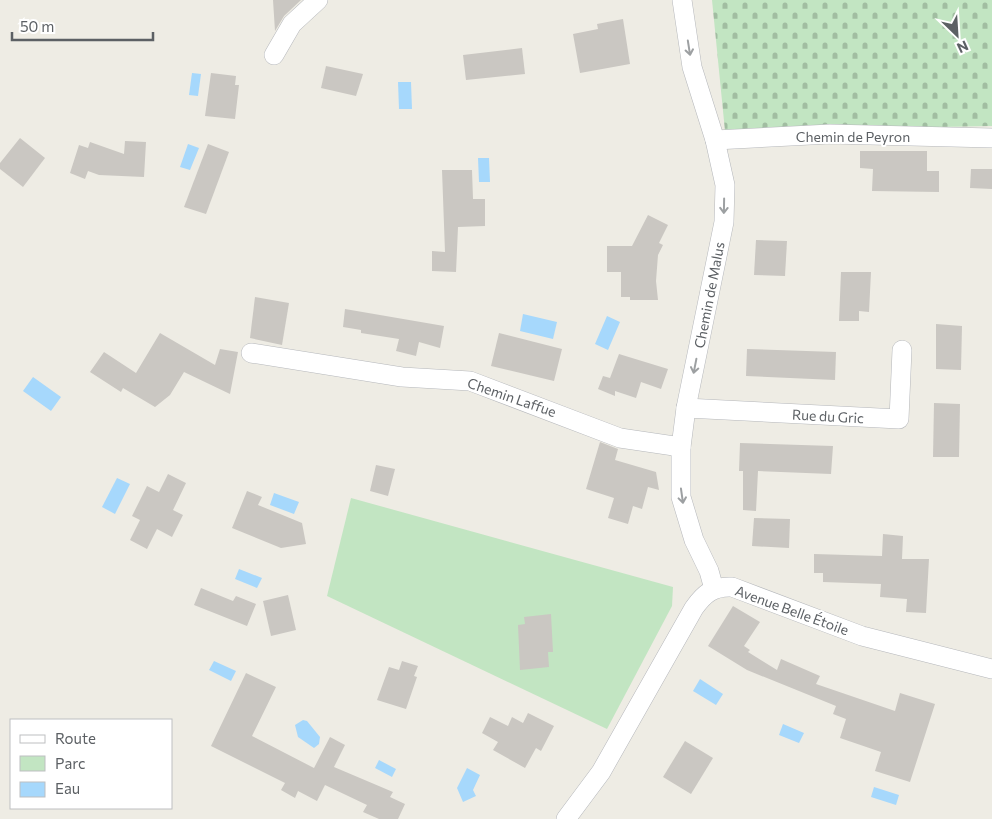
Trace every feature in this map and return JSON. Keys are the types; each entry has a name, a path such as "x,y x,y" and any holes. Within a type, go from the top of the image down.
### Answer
{"street":[{"path":"274,55 292,24 318,0"},
{"name":"Chemin de Malus","path":"682,0 692,67 715,140 724,185 724,222 686,408 681,447 681,497 694,540 709,571 714,589"},
{"name":"Chemin de Peyron","path":"715,140 830,134 992,138"},
{"name":"Rue du Gric","path":"686,408 899,419 902,350"},
{"name":"Chemin Laffue","path":"250,353 402,377 470,381 620,438 681,447"},
{"name":"Avenue Belle Étoile","path":"714,589 732,587 862,636 992,668"},
{"path":"566,819 600,772 694,608 702,598 714,589"}],"green space":[{"path":"712,0 992,0 992,126 725,131"},
{"path":"351,498 673,587 672,606 607,729 327,596"}],"water":[{"path":"192,73 201,74 198,96 189,95"},
{"path":"398,82 411,82 412,109 399,109"},
{"path":"188,144 199,148 190,170 180,167"},
{"path":"478,158 489,158 490,182 479,182"},
{"path":"523,314 557,322 553,339 520,331"},
{"path":"607,316 620,322 608,350 595,344"},
{"path":"33,377 61,397 51,411 23,391"},
{"path":"117,478 130,484 115,514 102,507"},
{"path":"274,493 299,502 294,514 270,505"},
{"path":"239,569 262,578 257,588 235,579"},
{"path":"214,661 236,671 231,681 209,670"},
{"path":"700,679 723,694 716,705 693,691"},
{"path":"303,720 307,721 320,737 319,744 314,748 298,737 295,725"},
{"path":"783,724 804,733 799,743 779,735"},
{"path":"379,760 396,769 392,777 375,768"},
{"path":"467,768 480,775 473,790 476,796 463,802 457,788"},
{"path":"874,787 899,795 896,805 871,797"}],"building":[{"path":"273,0 301,0 284,16 275,31"},
{"path":"623,19 630,64 580,73 573,34 598,29 597,24"},
{"path":"522,48 525,74 466,80 463,55"},
{"path":"326,66 363,74 356,96 321,88"},
{"path":"211,73 236,76 235,85 239,85 235,119 205,116"},
{"path":"20,138 45,158 23,187 0,169 0,163"},
{"path":"125,141 146,142 144,177 99,175 88,171 85,179 70,173 79,145 88,148 90,142 124,154"},
{"path":"208,144 229,152 206,214 184,207"},
{"path":"860,151 927,151 927,171 939,171 939,192 872,191 873,169 860,168"},
{"path":"971,169 992,169 992,189 970,188"},
{"path":"442,170 472,170 473,199 485,199 485,226 458,227 456,272 432,271 432,251 445,252"},
{"path":"648,215 668,225 659,243 663,245 658,255 656,281 658,300 630,300 630,297 621,297 621,272 607,272 607,246 632,246"},
{"path":"756,240 787,241 785,276 754,275"},
{"path":"841,272 871,272 869,312 859,311 859,321 839,321"},
{"path":"255,297 289,303 282,345 250,338"},
{"path":"345,309 444,326 440,348 419,342 416,356 396,351 399,339 361,333 361,330 343,327"},
{"path":"936,324 962,326 961,370 936,369"},
{"path":"160,333 215,365 220,349 238,352 230,394 184,372 170,395 155,407 123,388 121,392 90,372 104,352 136,373"},
{"path":"499,333 562,349 554,381 491,366"},
{"path":"747,349 836,352 835,380 746,376"},
{"path":"619,354 668,369 661,389 641,382 636,398 615,391 615,396 598,389 603,376 610,378"},
{"path":"934,403 960,404 959,457 933,457"},
{"path":"600,442 618,449 615,460 656,472 659,490 648,487 642,509 633,506 628,524 608,518 614,498 586,489"},
{"path":"740,443 833,446 831,474 758,471 756,511 743,510 743,471 739,471"},
{"path":"376,465 395,469 388,496 370,491"},
{"path":"168,474 186,483 173,510 183,515 172,537 157,529 147,549 130,540 140,520 132,516 147,486 159,492"},
{"path":"247,491 262,497 258,505 302,523 306,544 281,548 232,528"},
{"path":"754,518 790,519 789,548 752,546"},
{"path":"883,534 903,536 902,559 929,559 926,613 906,612 907,599 880,597 881,584 823,582 823,573 814,573 814,554 882,556"},
{"path":"201,588 233,601 236,596 256,604 247,626 194,605"},
{"path":"288,595 296,630 271,636 263,601"},
{"path":"733,606 760,622 744,646 750,650 748,652 777,670 781,659 820,676 816,684 895,711 900,693 935,704 910,782 875,771 881,752 840,738 846,719 833,714 836,706 747,670 708,646"},
{"path":"551,614 553,652 548,652 549,667 520,670 518,625 525,624 524,617"},
{"path":"402,661 418,666 414,676 417,677 406,709 377,700 389,667 399,670"},
{"path":"246,673 276,687 252,736 314,768 330,737 345,745 334,767 393,792 390,797 405,804 398,819 379,819 363,812 367,805 325,785 317,801 298,791 295,798 281,790 285,783 211,746"},
{"path":"528,713 554,726 541,751 536,748 525,768 493,750 498,742 482,733 490,717 508,726 512,717 523,723"},
{"path":"685,741 713,758 691,794 663,777"}]}
